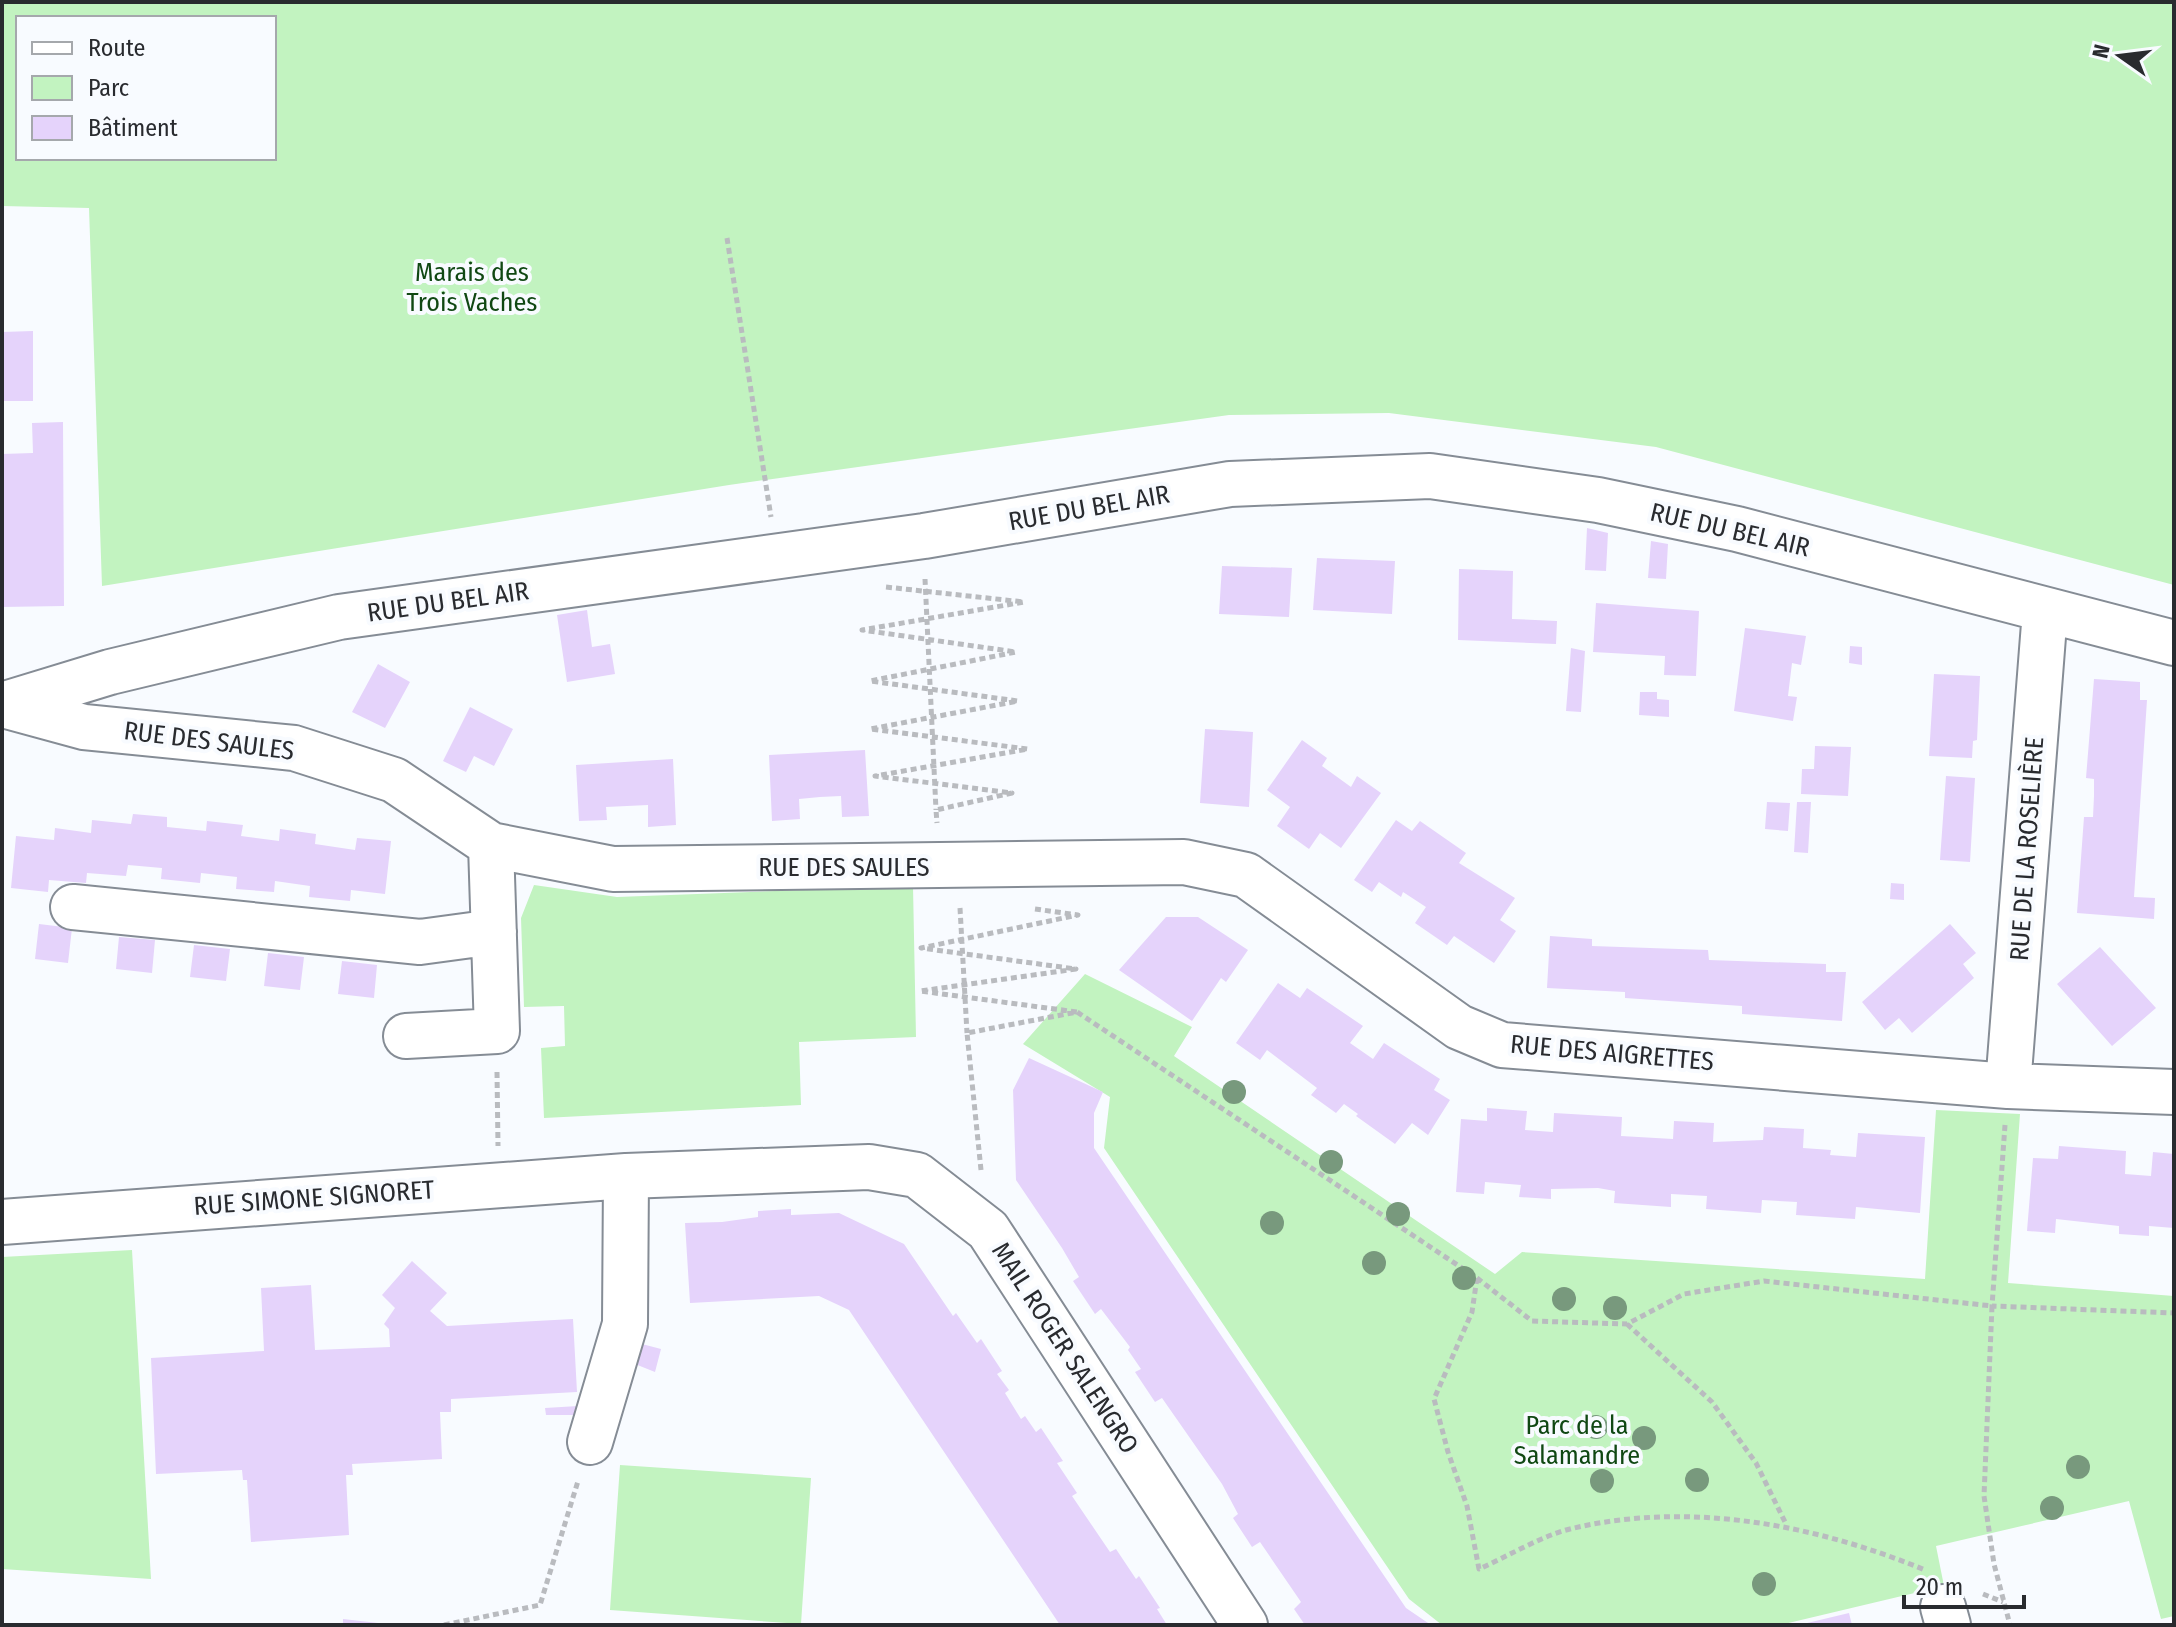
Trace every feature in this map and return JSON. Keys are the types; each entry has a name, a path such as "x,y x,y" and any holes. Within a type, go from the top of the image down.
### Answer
{"street":[{"name":"RUE DU BEL AIR","path":"2,705 110,672 339,617 924,536 1230,484 1430,476 1598,500 1737,529 2174,643"},
{"name":"RUE DE LA ROSELIÈRE","path":"2008,1086 2045,611"},
{"name":"RUE DES SAULES","path":"2,705 84,727 294,748 394,780 491,845 613,869 948,867"},
{"path":"406,1036 497,1031 491,845"},
{"name":"RUE DES AIGRETTES","path":"948,867 1184,862 1246,875 1459,1027 1502,1045 2008,1086 2174,1092"},
{"path":"73,907 420,942 494,932"},
{"name":"MAIL ROGER SALENGRO","path":"626,1176 869,1167 917,1175 988,1230 1245,1625"},
{"path":"590,1442 625,1324 626,1176"},
{"name":"RUE SIMONE SIGNORET","path":"2,1222 626,1176"}],"path":[{"path":"727,238 777,556"},
{"path":"924,536 936,810 962,939 967,1033 988,1230"},
{"path":"872,585 1024,602 862,630 1016,652 870,681 1018,701 870,729 1028,749 875,776 1012,793 936,810"},
{"path":"1034,909 1078,915 921,948 1076,969 920,991 1077,1012 1477,1278 1532,1321 1627,1324 1684,1294 1764,1281 1992,1306 2174,1313"},
{"path":"967,1033 1077,1012"},
{"path":"2008,1086 1984,1432 1984,1496 2010,1625"},
{"path":"1477,1278 1472,1312 1434,1399 1467,1506 1479,1569 1571,1528 1635,1518 1713,1519 1787,1525 1950,1599 2004,1603"},
{"path":"1627,1324 1712,1402 1756,1463 1787,1525"},
{"path":"444,1625 540,1605 590,1442"}],"green space":[{"name":"Marais des Trois Vaches","path":"2,2 2174,2 2174,585 1656,447 1389,413 1229,415 729,485 102,586 89,208 2,206"},
{"path":"534,885 617,897 913,886 916,1037 799,1042 801,1105 544,1118 541,1048 565,1046 564,1006 524,1007 521,918"},
{"name":"Parc de la Salamandre","path":"1085,974 1192,1027 1174,1056 1495,1274 1522,1252 1925,1279 1936,1110 2020,1114 2008,1283 2174,1296 2174,1616 2161,1619 2129,1501 1936,1546 1944,1586 1780,1625 1442,1625 1409,1599 1104,1148 1110,1097 1023,1044"},
{"path":"132,1250 151,1579 2,1569 2,1257"},
{"path":"620,1465 811,1478 801,1624 610,1610"}],"building":[{"path":"33,331 33,401 2,401 2,332"},
{"path":"63,422 64,606 2,607 2,454 33,453 32,423"},
{"path":"1587,528 1608,533 1606,571 1585,570"},
{"path":"1651,541 1668,544 1666,579 1648,578"},
{"path":"1317,558 1395,561 1392,614 1313,610"},
{"path":"1222,566 1292,568 1289,617 1219,614"},
{"path":"1459,569 1513,571 1512,619 1557,621 1556,644 1458,640"},
{"path":"1596,603 1699,611 1696,676 1664,675 1665,656 1593,652"},
{"path":"587,610 592,647 610,644 615,674 567,682 557,615"},
{"path":"1745,628 1806,636 1801,665 1792,663 1788,696 1797,697 1793,721 1734,711"},
{"path":"1850,646 1862,647 1862,665 1849,663"},
{"path":"1571,648 1585,651 1581,712 1566,711"},
{"path":"378,664 410,682 385,728 352,712"},
{"path":"1934,674 1980,676 1977,740 1973,741 1972,758 1929,756"},
{"path":"2094,679 2140,682 2140,700 2147,700 2134,897 2155,898 2154,919 2077,913 2084,817 2093,817 2094,779 2086,778"},
{"path":"1640,692 1657,692 1657,699 1669,700 1669,717 1639,715"},
{"path":"470,707 513,729 494,766 474,756 466,772 443,761"},
{"path":"1205,729 1253,732 1249,807 1200,803"},
{"path":"1302,740 1327,758 1322,766 1351,787 1357,776 1381,793 1341,848 1320,833 1309,849 1277,826 1290,807 1267,790"},
{"path":"1815,746 1851,747 1848,796 1801,794 1802,769 1814,769"},
{"path":"865,750 869,816 842,817 841,796 820,797 799,799 800,819 772,821 769,755"},
{"path":"673,759 676,825 648,827 648,805 606,807 607,820 579,821 576,765"},
{"path":"1946,776 1975,778 1970,862 1940,860"},
{"path":"1767,802 1790,803 1788,831 1765,829"},
{"path":"1797,802 1811,802 1808,853 1794,852"},
{"path":"133,814 167,817 167,827 206,831 207,821 243,825 241,836 279,841 280,829 316,834 315,844 355,850 357,838 391,841 385,894 351,890 350,901 309,897 310,886 275,881 274,892 236,889 237,877 201,873 200,883 161,879 162,868 128,865 126,876 87,873 86,883 49,880 48,892 11,888 16,836 54,840 55,828 91,833 92,820 131,824"},
{"path":"1396,820 1412,831 1420,821 1466,853 1459,863 1515,898 1500,920 1516,931 1494,963 1454,936 1447,945 1415,923 1426,907 1403,892 1401,897 1379,882 1372,892 1354,880"},
{"path":"1891,883 1904,884 1904,900 1890,899"},
{"path":"1166,917 1198,917 1248,950 1226,982 1221,978 1192,1021 1119,970"},
{"path":"39,924 72,928 68,963 35,959"},
{"path":"1950,924 1976,953 1963,964 1974,978 1912,1033 1899,1018 1885,1030 1862,1002"},
{"path":"1550,936 1592,939 1592,946 1708,950 1709,960 1826,964 1826,972 1846,972 1842,1021 1742,1014 1742,1006 1625,998 1625,992 1547,988"},
{"path":"119,937 155,940 152,973 116,969"},
{"path":"194,945 230,949 226,981 190,977"},
{"path":"2100,947 2156,1008 2112,1046 2057,984"},
{"path":"268,953 304,957 300,990 264,986"},
{"path":"342,961 377,965 374,998 338,994"},
{"path":"1278,983 1300,998 1307,988 1363,1026 1350,1043 1373,1059 1384,1043 1440,1079 1434,1090 1450,1100 1428,1135 1412,1123 1395,1144 1344,1104 1336,1113 1311,1095 1317,1088 1267,1050 1260,1060 1236,1043"},
{"path":"1029,1058 1103,1092 1094,1113 1094,1148 1406,1608 1431,1625 1305,1625 1294,1609 1301,1602 1260,1542 1252,1547 1233,1518 1238,1514 1222,1484 1162,1398 1155,1402 1135,1372 1141,1369 1128,1350 1130,1347 1101,1309 1095,1314 1073,1281 1079,1277 1062,1248 1016,1180 1013,1090"},
{"path":"1487,1108 1527,1111 1525,1130 1553,1132 1554,1113 1622,1117 1621,1136 1673,1139 1674,1121 1714,1123 1713,1142 1763,1140 1764,1127 1804,1129 1803,1148 1831,1150 1830,1155 1856,1157 1858,1133 1925,1137 1920,1213 1856,1207 1855,1219 1796,1215 1797,1202 1762,1200 1761,1213 1706,1209 1707,1196 1671,1194 1671,1207 1614,1203 1615,1191 1598,1188 1551,1189 1551,1199 1519,1197 1521,1185 1485,1182 1484,1194 1456,1192 1461,1119 1487,1121"},
{"path":"2059,1146 2126,1151 2125,1174 2151,1176 2153,1152 2174,1154 2174,1228 2149,1226 2149,1236 2119,1234 2119,1226 2056,1219 2055,1233 2027,1231 2033,1158 2058,1159"},
{"path":"791,1209 791,1215 839,1213 904,1244 953,1316 956,1313 977,1343 981,1339 1002,1371 997,1374 1009,1390 1005,1393 1021,1419 1025,1416 1036,1432 1041,1428 1063,1461 1057,1463 1077,1493 1072,1496 1110,1552 1116,1549 1136,1579 1139,1576 1167,1625 1060,1625 849,1310 819,1296 690,1303 685,1223 722,1222 758,1217 758,1211"},
{"path":"412,1261 447,1293 430,1311 447,1326 573,1319 577,1392 451,1399 451,1412 440,1412 442,1459 352,1464 353,1475 346,1475 349,1535 251,1542 247,1480 243,1480 242,1470 156,1474 151,1358 264,1351 261,1288 311,1285 315,1350 390,1347 389,1329 384,1324 395,1308 382,1295"},
{"path":"642,1344 661,1349 655,1372 635,1364"},
{"path":"578,1406 578,1415 546,1415 545,1408"},
{"path":"1849,1613 1852,1625 1803,1624"},
{"path":"343,1619 378,1623 378,1625 343,1625"}]}
